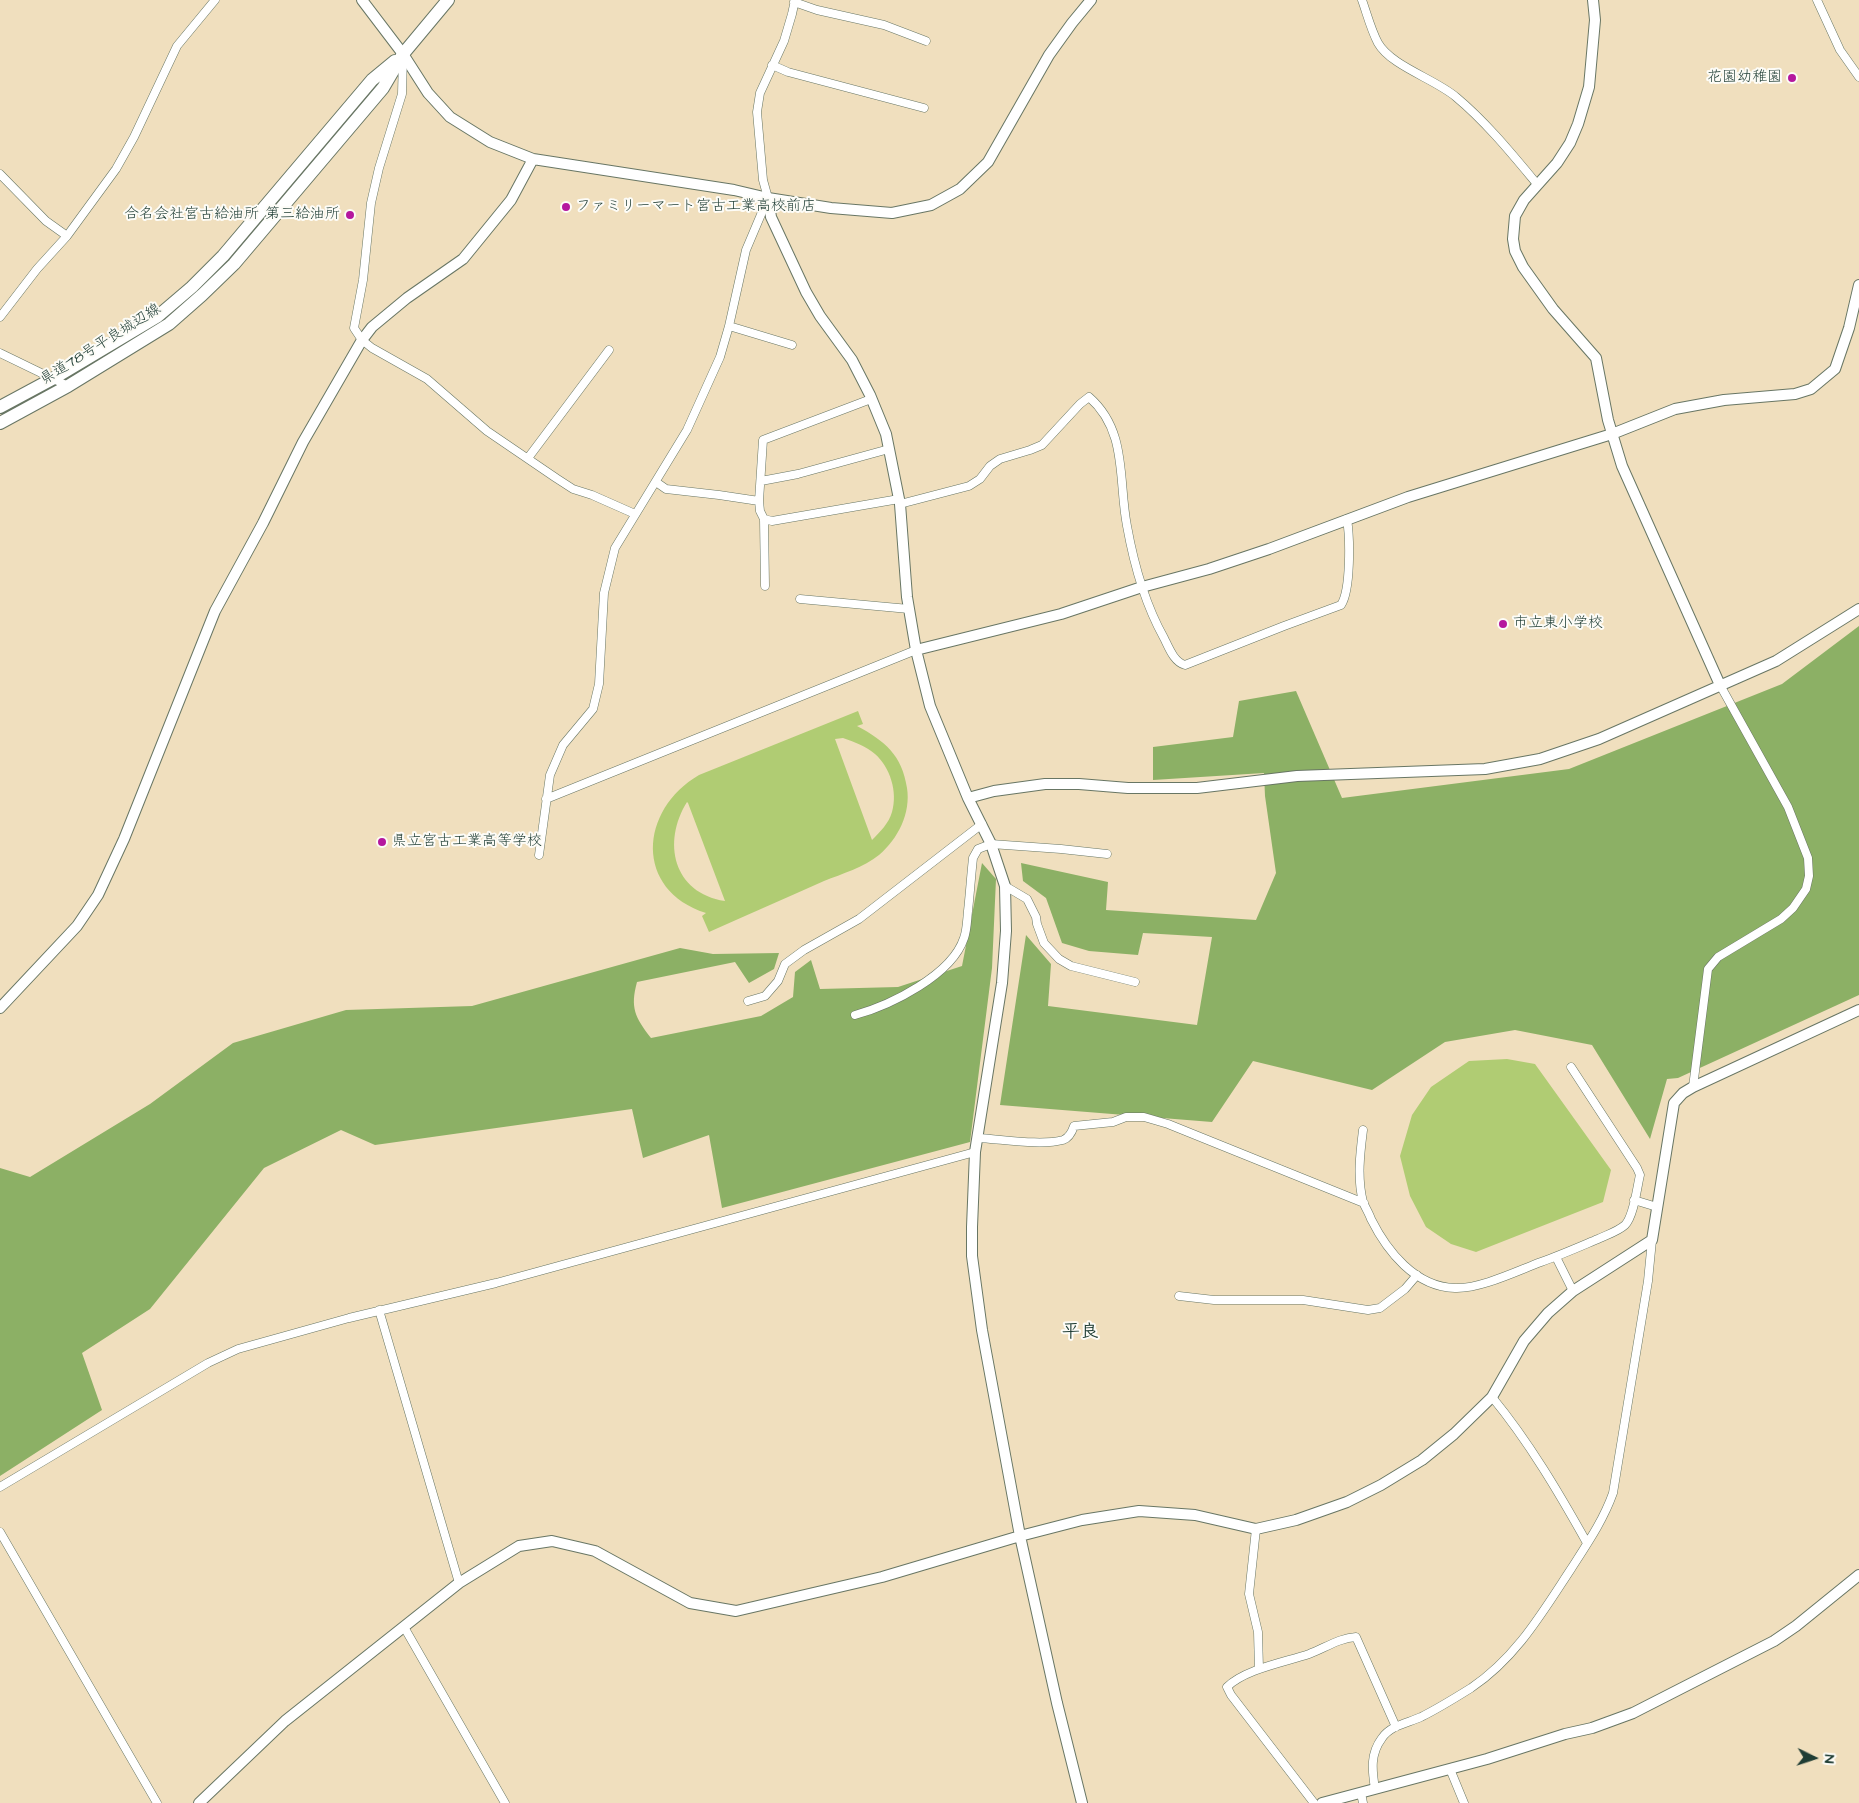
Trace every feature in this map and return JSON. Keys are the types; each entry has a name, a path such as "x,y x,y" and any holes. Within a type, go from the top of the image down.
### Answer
{"main road":[{"name":"県道78号平良城辺線","path":"0,423 68,386 169,324 234,264 382,88 403,54 448,0"},
{"name":"県道78号平良城辺線","path":"0,407 54,378 158,316 192,287 223,256 372,80 403,54"}],"street":[{"path":"0,317 66,236 116,169 134,137 177,46 215,0"},
{"path":"362,0 403,54 428,93 450,117 490,142 534,159 734,190 768,198 832,208 892,213 931,205 948,197 960,189 988,162 1049,55 1072,23 1092,0"},
{"path":"1362,0 1379,44 1386,53 1397,61 1444,86 1459,99 1537,184"},
{"path":"1593,0 1596,20 1589,86 1578,124 1570,143 1561,157 1522,203 1515,216 1513,240 1515,251 1523,267 1553,309 1596,358 1612,434 1622,466 1638,504 1720,685 1788,807 1808,858 1809,876 1806,889 1793,908 1782,919 1718,957 1708,969 1693,1086"},
{"path":"1817,0 1840,50 1859,77"},
{"path":"926,41 884,25 817,10 794,1 784,41 760,93 757,112 763,180 771,217 806,292 820,316 852,360 872,399 886,434 899,502 909,609 916,650 930,706 968,798 991,844 1005,886 1006,931 1002,983 975,1152 972,1256 982,1330 1020,1536 1057,1703 1082,1803"},
{"path":"403,54 402,94 379,168 371,203 363,280 354,328 362,340 372,348 426,379 487,431 573,489 592,495 635,514"},
{"path":"772,65 788,72 924,108"},
{"path":"0,1008 77,926 98,895 124,839 214,611 263,523 303,442 362,340 372,327 407,298 462,259 512,200 534,159"},
{"path":"0,174 46,221 66,236"},
{"path":"539,855 550,775 563,745 593,709 599,684 604,594 616,548 687,430 720,357 746,250 768,198"},
{"path":"546,799 916,650 1061,614 1142,587 1209,569 1269,549 1408,497 1612,434 1676,409 1724,400 1795,394 1811,389 1835,369 1849,328 1859,285"},
{"path":"729,326 792,345"},
{"path":"528,458 609,350"},
{"path":"0,353 68,386"},
{"path":"764,519 772,521 899,502 969,486 980,479 990,466 1000,459 1042,445 1080,404 1089,397 1107,417 1116,439 1120,460 1126,524 1142,587 1152,615 1178,660 1185,665 1341,605 1345,599 1347,589 1349,530 1347,519"},
{"path":"765,586 764,519 760,511 759,502 764,440 872,399"},
{"path":"760,481 798,474 890,449"},
{"path":"656,482 666,489 719,494 759,502"},
{"path":"800,599 909,609"},
{"path":"968,798 994,791 1045,784 1079,784 1128,788 1197,788 1297,776 1440,772 1513,765 1540,759 1592,742 1776,661 1859,609"},
{"path":"748,1001 765,996 778,981 785,964 804,950 860,919 982,824"},
{"path":"855,1015 874,1010 904,995 949,964 960,950 966,935 973,858 978,849 991,844 1107,854"},
{"path":"1005,886 1027,899 1036,917 1044,943 1059,959 1071,966 1135,982"},
{"path":"1375,1789 1372,1771 1373,1754 1382,1736 1396,1727 1449,1702 1484,1679 1504,1661 1539,1618 1605,1514 1613,1493 1648,1281 1652,1240 1674,1103 1693,1086 1859,1010"},
{"path":"1363,1130 1359,1156 1364,1203 1381,1238 1391,1252 1417,1276 1442,1287 1466,1288 1477,1286 1556,1257 1614,1232 1625,1225 1630,1218 1640,1175 1571,1067"},
{"path":"977,1138 1040,1142 1063,1140 1069,1137 1074,1126 1114,1122 1126,1117 1144,1117 1168,1124 1364,1203"},
{"path":"0,1487 223,1355 238,1349 379,1310 523,1276 975,1152"},
{"path":"1634,1200 1657,1207"},
{"path":"199,1803 285,1721 459,1583 519,1546 552,1541 595,1551 690,1603 736,1611 882,1578 1020,1536 1082,1520 1139,1511 1195,1515 1256,1529 1296,1520 1338,1505 1381,1485 1422,1460 1454,1434 1492,1398 1524,1340 1548,1313 1573,1291 1652,1240"},
{"path":"1556,1257 1573,1291"},
{"path":"1178,1296 1214,1300 1303,1300 1368,1310 1380,1308 1405,1289 1417,1276"},
{"path":"379,1310 459,1583"},
{"path":"1492,1398 1507,1415 1559,1494 1587,1543"},
{"path":"1256,1529 1249,1594 1258,1632 1260,1669"},
{"path":"0,1532 157,1803"},
{"path":"1322,1803 1362,1798 1375,1789 1450,1769 1565,1734 1592,1728 1634,1712 1774,1641 1859,1576"},
{"path":"404,1627 505,1803"},
{"path":"1314,1803 1231,1695 1227,1687 1232,1682 1260,1669 1311,1653 1347,1638 1356,1637 1396,1727"},
{"path":"1450,1769 1464,1803"}],"green space":[{"path":"1859,626 1859,995 1678,1078 1667,1079 1650,1139 1592,1045 1515,1030 1445,1042 1372,1090 1253,1061 1212,1122 1000,1105 1026,935 1051,964 1048,1006 1197,1025 1212,937 1143,933 1138,955 1089,951 1062,943 1046,898 1023,881 1021,863 1108,882 1106,910 1256,920 1276,873 1265,796 1264,773 1153,780 1153,747 1233,737 1239,701 1296,691 1342,798 1569,769 1782,684"},
{"path":"858,711 863,724 857,726 876,737 891,750 901,766 907,788 907,807 902,825 892,841 886,849 867,863 709,932 702,916 706,913 683,902 666,887 656,868 653,848 656,828 665,808 679,790 699,775","holes":["843,738 864,746 875,754 885,766 891,780 894,796 891,816 872,840 835,739","688,803 725,901 707,896 694,888 684,877 677,864 674,849 675,833 679,817"]},
{"path":"982,863 996,879 992,968 970,1142 722,1208 709,1135 643,1158 632,1109 375,1145 341,1130 264,1168 150,1309 82,1353 102,1410 0,1476 0,1168 30,1177 150,1104 233,1043 346,1010 472,1006 680,948 713,954 779,953 774,969 749,983 735,962 637,982 634,999 635,1012 651,1038 761,1016 793,997 795,972 811,960 820,989 898,987 962,966"},
{"path":"1507,1059 1535,1064 1611,1170 1603,1202 1476,1252 1451,1244 1426,1227 1410,1196 1400,1156 1412,1115 1431,1087 1469,1061"}],"place":[{"name":"花園幼稚園","path":"1792,78"},
{"name":"ファミリーマート宮古工業高校前店","path":"566,207"},
{"name":"合名会社宮古給油所 第三給油所","path":"350,215"},
{"name":"市立東小学校","path":"1503,624"},
{"name":"県立宮古工業高等学校","path":"382,842"}],"district":[{"name":"平良","path":"1080,1333"}]}
